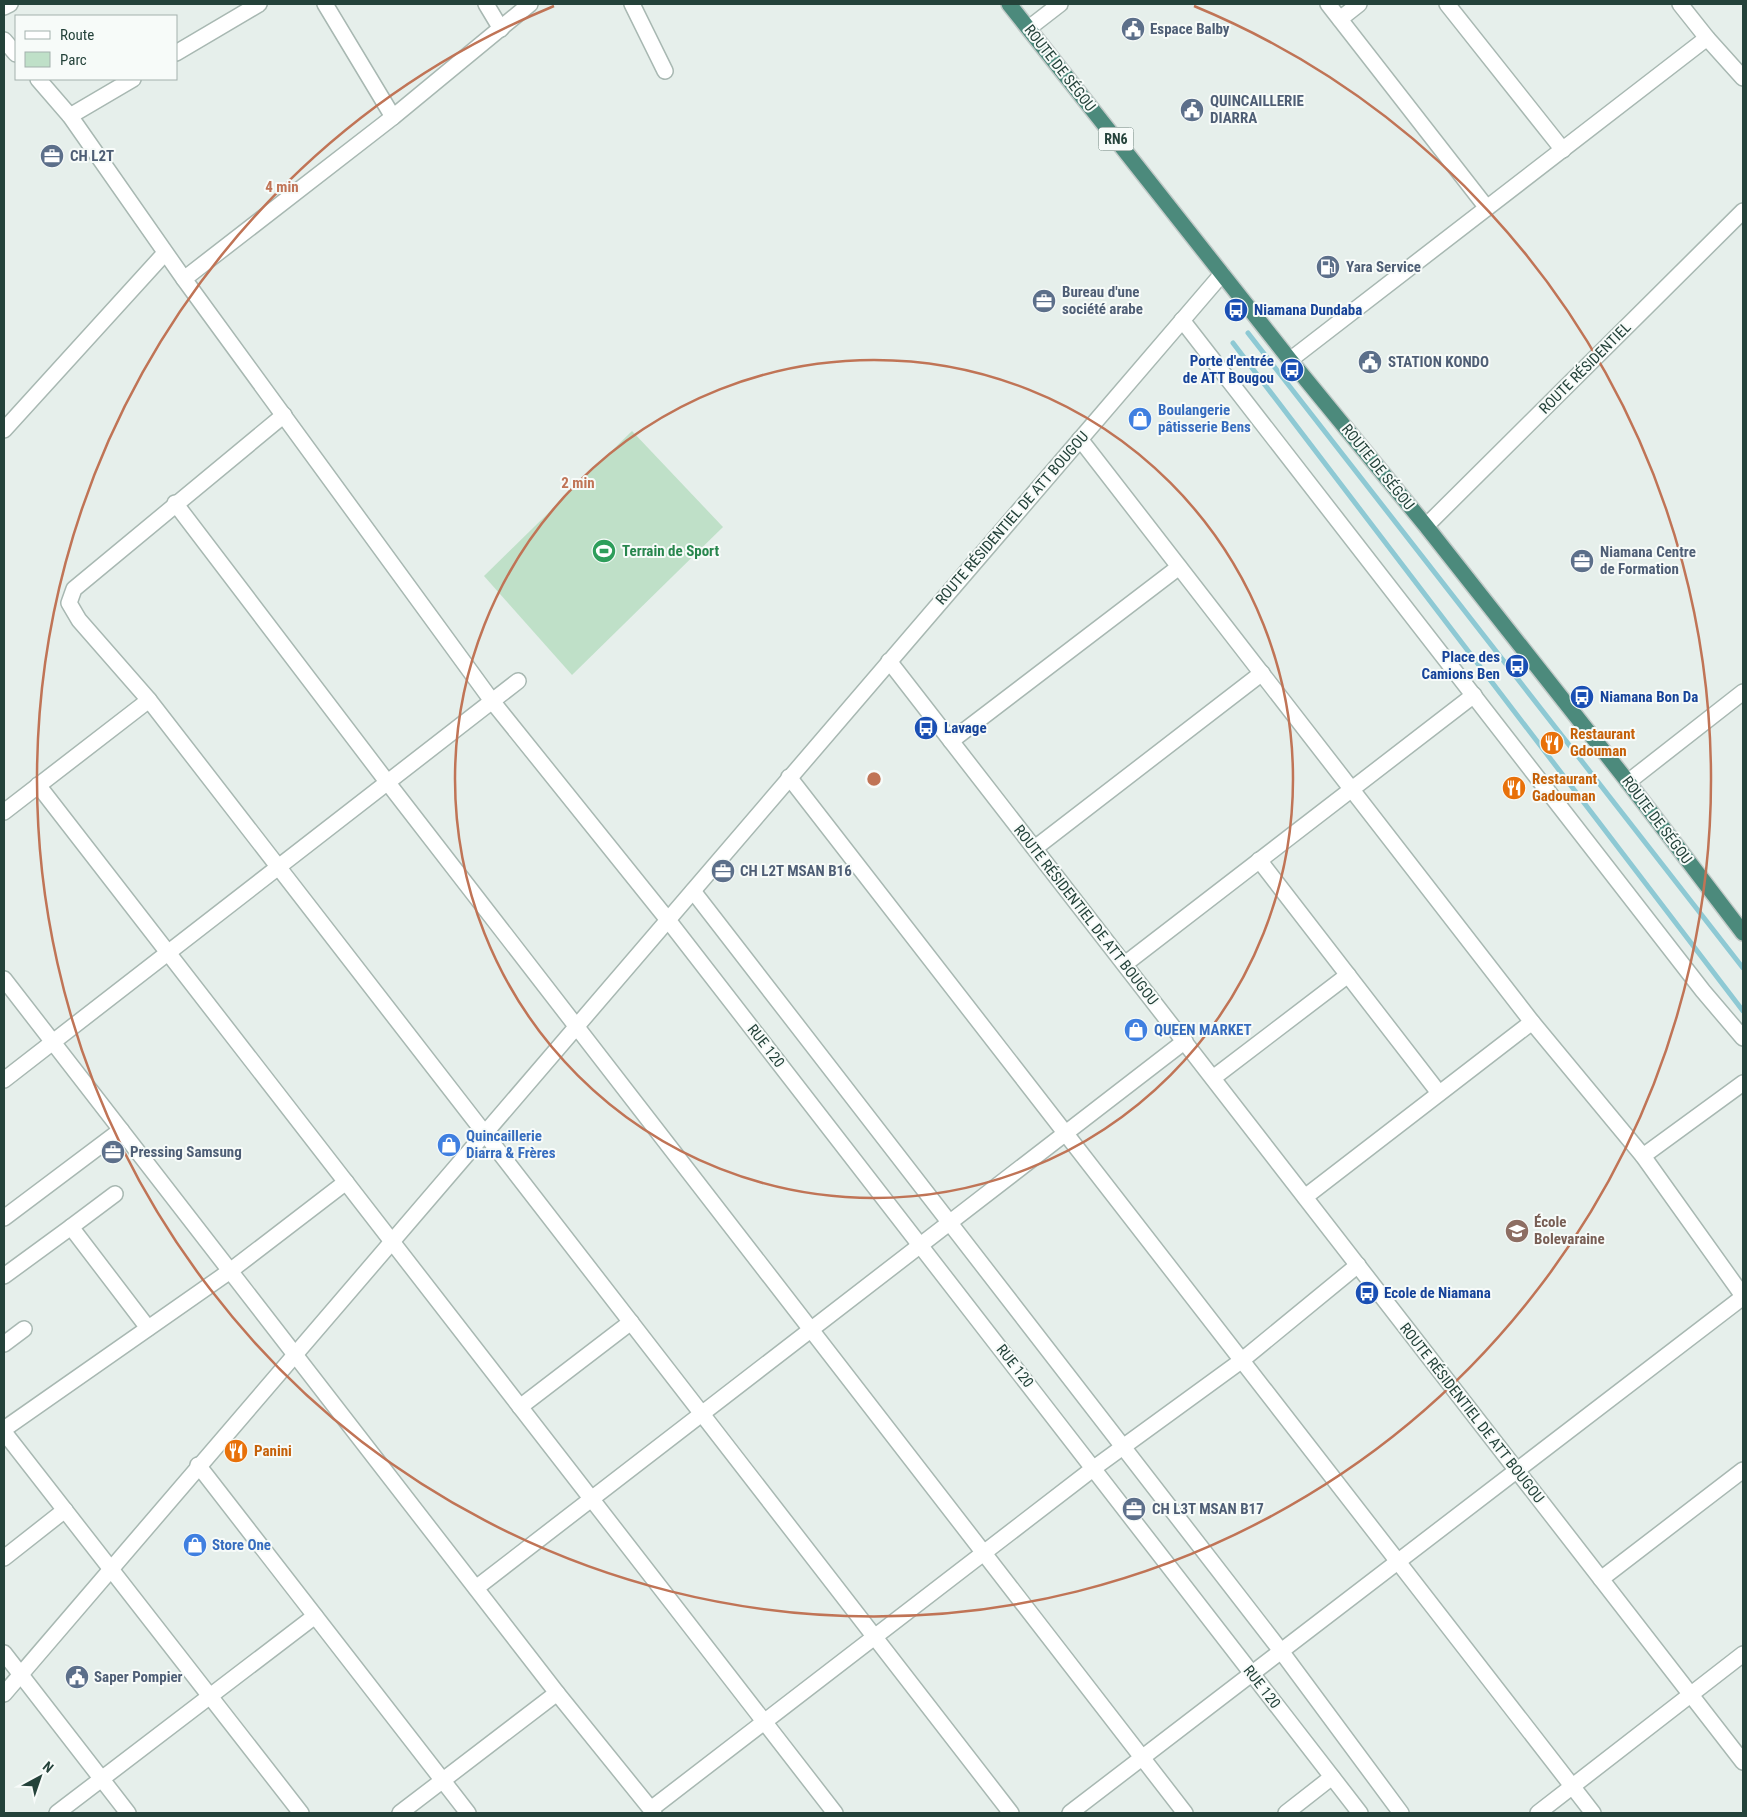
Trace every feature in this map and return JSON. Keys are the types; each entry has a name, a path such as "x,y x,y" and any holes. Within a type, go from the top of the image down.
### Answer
{"highway":[{"name":"ROUTE DE SÉGOU","path":"1009,4 1290,360 1426,526 1628,782 1743,933"}],"street":[{"path":"4,8 10,4"},
{"path":"178,52 259,4"},
{"path":"325,4 393,117"},
{"path":"486,4 501,29"},
{"path":"184,279 393,117 530,4"},
{"path":"632,4 665,71"},
{"path":"1029,28 1060,4"},
{"path":"1328,4 1487,208"},
{"path":"1340,19 1359,4"},
{"path":"1447,4 1563,150"},
{"path":"1680,4 1743,78"},
{"path":"1290,360 1707,38"},
{"path":"4,40 15,53"},
{"name":"RUE 120","path":"39,80 70,116 165,253 492,701 668,920 1360,1813"},
{"path":"70,116 131,80"},
{"name":"ROUTE RÉSIDENTIEL","path":"1426,526 1743,211"},
{"path":"4,430 165,253"},
{"name":"ROUTE RÉSIDENTIEL DE ATT BOUGOU","path":"1222,274 889,661 1743,1762"},
{"path":"1182,320 1703,991 1743,1038"},
{"path":"284,415 175,503 74,589 69,603 79,620 149,700 1011,1813"},
{"path":"1070,1813 1743,1296 1643,1156 1532,1022 1080,439"},
{"path":"175,503 388,783 1186,1813"},
{"path":"951,741 1179,567"},
{"path":"4,1694 889,661"},
{"path":"1035,848 1262,673"},
{"path":"4,1080 518,681"},
{"path":"1628,782 1743,692"},
{"path":"1124,964 1474,695"},
{"path":"4,812 149,700"},
{"path":"789,777 1593,1813"},
{"path":"38,785 835,1813"},
{"path":"1259,860 1439,1093"},
{"path":"693,891 1281,1651 1401,1813"},
{"path":"1214,1078 1348,975"},
{"path":"4,979 557,1693 652,1811 764,1722 1094,1468 1241,1361 1358,1265"},
{"path":"1305,1197 1532,1022"},
{"path":"476,1588 1185,1041"},
{"path":"1643,1156 1743,1083"},
{"path":"4,1218 121,1130"},
{"path":"301,1813 4,1430 230,1271 346,1182"},
{"path":"4,1276 115,1194"},
{"path":"71,1227 148,1328"},
{"path":"520,1407 631,1322"},
{"path":"4,1344 24,1329"},
{"path":"198,1466 468,1813"},
{"path":"1602,1579 1743,1470"},
{"path":"4,1558 65,1510"},
{"path":"57,1813 315,1616"},
{"path":"4,1653 128,1813"},
{"path":"1538,1813 1743,1654"},
{"path":"400,1813 557,1693"},
{"path":"1286,1813 1332,1777"}],"green space":[{"name":"Terrain de Sport","path":"632,431 723,527 572,675 484,576"}],"waterway":[{"path":"1248,333 1743,968"},
{"path":"1233,343 1743,1011"}],"place":[{"name":"Espace Balby","path":"1133,29"},
{"name":"QUINCAILLERIE DIARRA","path":"1192,110"},
{"name":"CH L2T","path":"52,156"},
{"name":"Yara Service","path":"1328,267"},
{"name":"Bureau d'une société arabe","path":"1044,301"},
{"name":"Niamana Dundaba","path":"1236,310"},
{"name":"STATION KONDO","path":"1370,362"},
{"name":"Porte d'entrée de ATT Bougou","path":"1292,370"},
{"name":"Boulangerie pâtisserie Bens","path":"1140,419"},
{"name":"Terrain de Sport","path":"604,551"},
{"name":"Niamana Centre de Formation","path":"1582,561"},
{"name":"Place des Camions Ben","path":"1517,666"},
{"name":"Niamana Bon Da","path":"1582,697"},
{"name":"Lavage","path":"926,728"},
{"name":"Restaurant Gdouman","path":"1552,743"},
{"name":"Restaurant Gadouman","path":"1514,788"},
{"name":"CH L2T MSAN B16","path":"723,871"},
{"name":"QUEEN MARKET","path":"1136,1030"},
{"name":"Quincaillerie Diarra & Frères","path":"449,1145"},
{"name":"Pressing Samsung","path":"113,1152"},
{"name":"École Bolevaraine","path":"1517,1231"},
{"name":"Ecole de Niamana","path":"1367,1293"},
{"name":"Panini","path":"236,1451"},
{"name":"CH L3T MSAN B17","path":"1134,1509"},
{"name":"Store One","path":"195,1545"},
{"name":"Saper Pompier","path":"77,1677"}]}
